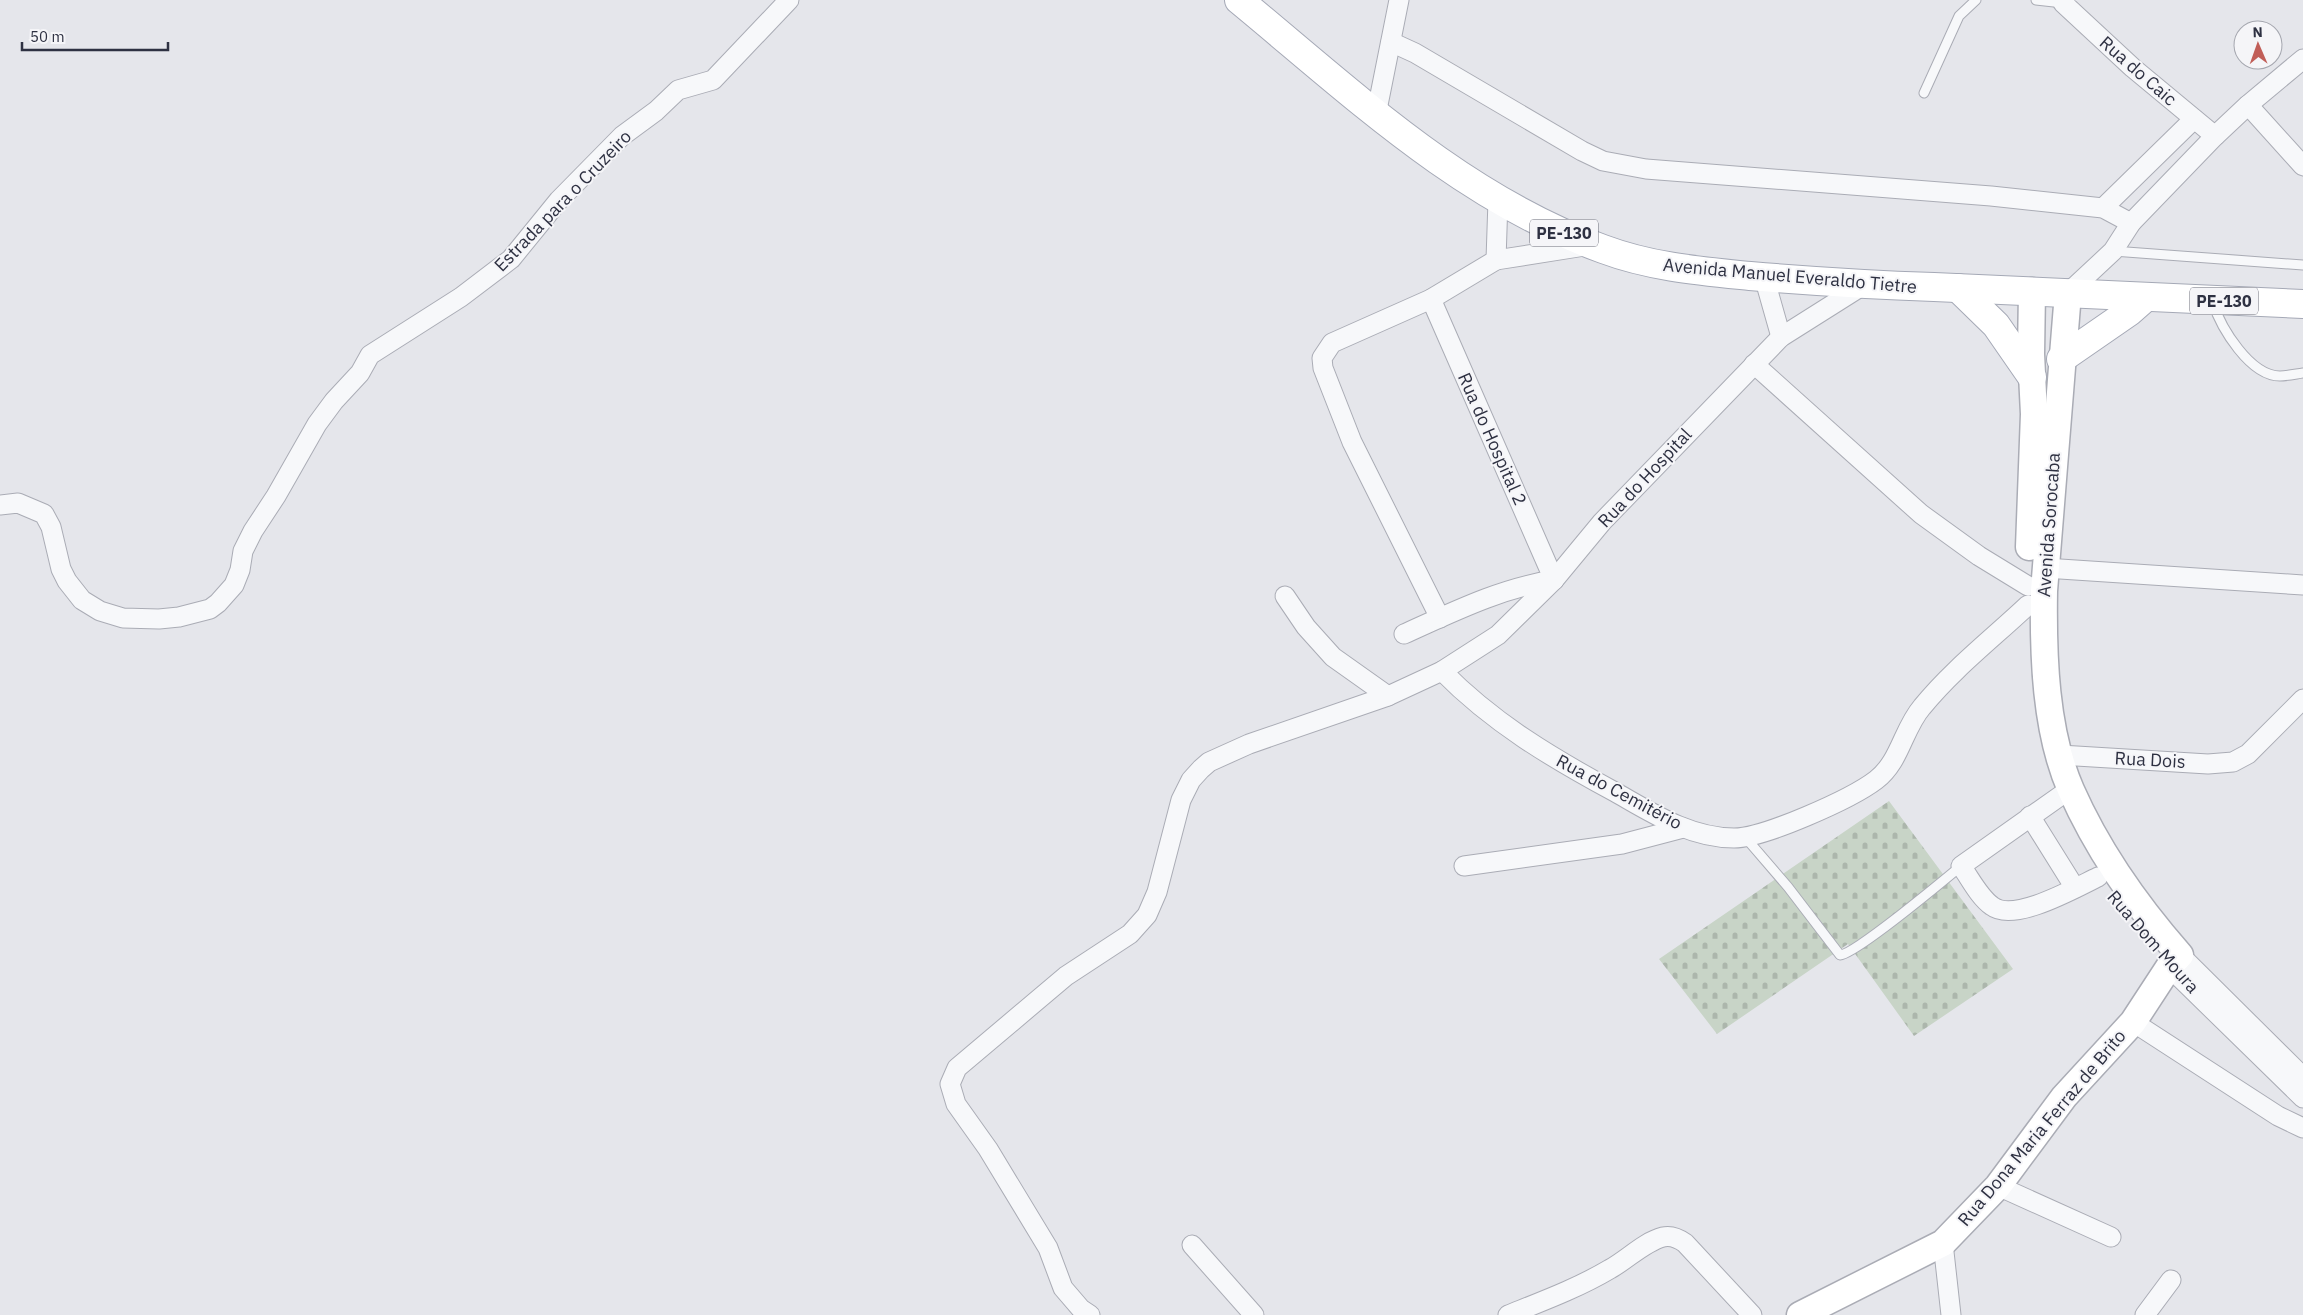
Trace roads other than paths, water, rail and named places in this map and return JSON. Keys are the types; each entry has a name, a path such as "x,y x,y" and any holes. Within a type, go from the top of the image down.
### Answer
{"main road":[{"name":"Avenida Manuel Everaldo Tietre","path":"1239,0 1376,115 1452,170 1498,200 1592,245 1633,259 1671,269 1866,284 2303,304"},
{"path":"1958,288 1988,315 2007,339 2032,378"},
{"path":"2061,359 2129,312 2146,297"}],"street":[{"name":"Estrada para o Cruzeiro","path":"0,505 13,502 44,514 48,518 61,569 67,581 77,595 91,606 111,616 136,619 179,617 210,609 234,585 240,570 243,551 253,531 276,496 317,424 334,401 360,373 370,355 461,297 506,263 520,250 559,200 622,136 656,111 678,90 688,86 710,83 789,0"},
{"path":"1376,115 1399,0"},
{"name":"Rua do Caic","path":"2064,2 2133,68 2215,136"},
{"path":"1390,42 1414,53 1568,144 1604,161 1646,169 1990,196 2103,208 2131,223"},
{"path":"2068,293 2113,251 2131,223 2215,136 2248,105 2303,59"},
{"path":"2248,105 2303,166"},
{"path":"2103,208 2194,119"},
{"path":"1496,260 1498,200"},
{"path":"1440,618 1401,544 1352,442 1323,368 1322,358 1328,347 1353,333 1431,299 1496,260 1592,245"},
{"path":"1764,277 1780,337"},
{"name":"Rua do Hospital","path":"1090,1315 1081,1309 1063,1288 1048,1248 988,1149 956,1104 950,1089 952,1078 957,1068 1066,976 1120,942 1146,915 1157,892 1181,800 1191,780 1209,762 1249,744 1388,696 1442,672 1498,635 1554,580 1602,522 1780,337 1866,284"},
{"name":"Avenida Sorocaba","path":"2032,291 2034,414 2033,698 2053,757"},
{"name":"Avenida Sorocaba","path":"2053,757 2043,633 2034,586 2068,293"},
{"name":"Rua do Hospital 2","path":"1431,299 1554,580"},
{"name":"Avenida Sorocaba","path":"1754,364 1921,514 1979,556 2034,586"},
{"path":"1404,634 1495,594 1520,586 1554,580"},
{"path":"2034,586 2303,586"},
{"name":"Rua do Cemitério","path":"1442,672 1488,714 1536,748 1658,816 1683,828 1720,837 1745,838 1769,832 1825,807 1863,789 1887,771 1909,726 1922,706 2034,586"},
{"path":"1285,596 1306,627 1333,657 1388,696"},
{"name":"Rua Dois","path":"2053,757 2208,764 2240,760 2303,699"},
{"name":"Rua Dom Moura","path":"2053,757 2087,882 2303,1077"},
{"path":"2030,816 2087,882 2023,909 2002,910 1990,905 1960,866 2030,816 2064,792"},
{"name":"Rua Dom Moura","path":"2064,792 2175,961 2303,1098"},
{"path":"1464,866 1622,844 1683,828"},
{"name":"Rua Dona Maria Ferraz de Brito","path":"1812,1312 1943,1243 1998,1186 2064,1097 2133,1022 2175,961"},
{"path":"2133,1022 2278,1116 2303,1128"},
{"path":"1998,1186 2111,1237"},
{"path":"1508,1315 1585,1283 1612,1268 1649,1243 1667,1236 1676,1237 1685,1243 1752,1315"},
{"path":"1943,1243 1951,1315"},
{"path":"1192,1245 1254,1315"},
{"path":"2145,1315 2171,1280"}],"lane":[{"path":"1924,93 1959,16 1976,0"},
{"path":"2036,0 2064,2"},
{"path":"2113,251 2303,265"},
{"path":"2212,300 2217,316 2242,353 2254,366 2278,376 2303,373"},
{"path":"1745,838 1788,887 1840,955 1847,954 1960,866"}]}
